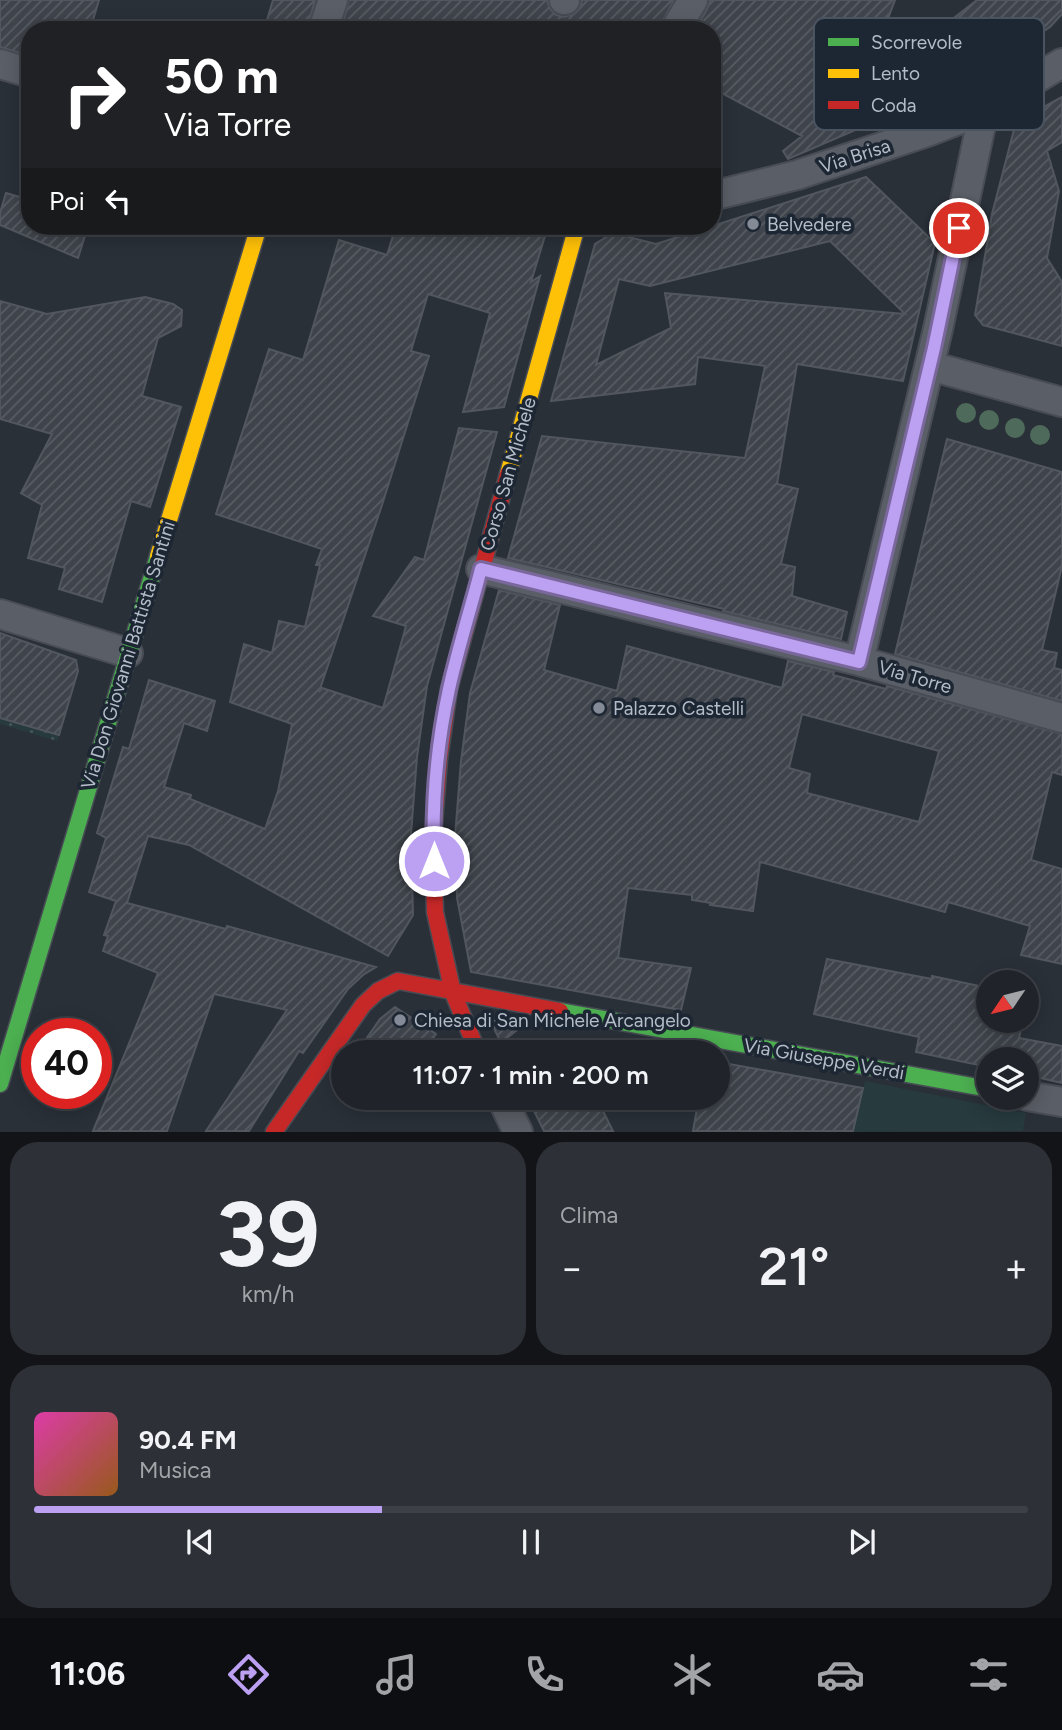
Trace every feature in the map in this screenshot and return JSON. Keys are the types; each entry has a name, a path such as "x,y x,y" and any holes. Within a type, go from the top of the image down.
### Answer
{"street":[{"path":"326,21 333,0"},
{"path":"680,21 693,0"},
{"name":"Via Brisa","path":"1044,74 1062,63"},
{"path":"0,64 21,71"},
{"name":"Via Brisa","path":"721,194 853,158 929,130"},
{"path":"859,662 930,366 980,130"},
{"name":"Via Don Giovanni Battista Santini","path":"0,1084 256,235"},
{"name":"Corso San Michele","path":"473,1040 453,993 435,912 433,836 439,760 449,689 574,235"},
{"path":"930,366 1062,402"},
{"name":"Via Torre","path":"481,569 859,662 1062,719"},
{"path":"0,614 128,653"},
{"name":"Via Giuseppe Verdi","path":"274,1132 363,1005 378,991 398,981 976,1087"},
{"path":"1039,1098 1062,1102"},
{"path":"507,1110 518,1132"}],"green space":[{"path":"0,718 59,735 57,741 0,724"},
{"path":"865,1081 976,1103 976,1110 1026,1113 1023,1131 853,1132"}],"building":[{"path":"0,0 99,0 93,21 21,21 21,53 0,47"},
{"path":"273,0 315,0 309,21 267,21"},
{"path":"349,0 547,0 556,15 564,17 574,14 580,8 582,0 674,0 663,21 343,21"},
{"path":"710,0 895,0 888,18 814,18 814,130 856,130 788,159 783,151 802,136 721,93 721,21 700,21"},
{"path":"977,0 1062,0 1062,14 1044,31 1044,18 954,18"},
{"path":"1062,97 1062,142 1047,151 1059,191 1047,258 1062,282 1062,346 983,325 975,315 992,214 1014,130 1044,130 1044,107"},
{"path":"866,177 935,243 903,381 797,364 777,484 798,489 781,564 795,567 792,596 847,612 841,639 508,558 542,436 745,458 765,366 698,357 695,384 551,401 595,244 610,235 621,235 656,244 684,235 721,235 721,223","holes":["830,241 905,314 665,293 671,328 596,365 619,279 650,286"]},
{"path":"6,193 21,197 21,234 0,225 0,213"},
{"path":"24,235 85,235 78,258"},
{"path":"393,235 545,235 531,282 540,276 504,407 463,412 490,313 428,294 411,351 429,356 319,692 322,688 383,708 406,626 373,616 415,557 424,560 459,428 497,432 427,686 417,757 411,834 413,915 388,956 189,845 148,836 127,903 226,929 227,926 376,967 348,989 303,1053 299,1051 249,1131 206,1131 287,1010 214,994 167,1131 93,1131 102,1109 112,1109 112,1085 158,973 103,951 108,936 104,935 116,901 89,892 106,838 97,833 123,747 129,749 149,680 215,701 207,731 184,723 164,787 191,795 190,799 265,829 278,791 292,724 230,702 244,644 272,653 279,621 305,627 320,565 316,565 322,549 216,514 269,349 303,360 339,240 387,255"},
{"path":"145,297 173,304 182,310 181,326 158,338 142,396 181,407 150,507 131,501 102,602 59,589 65,568 28,558 42,505 21,493 52,434 0,419 0,301 47,314"},
{"path":"947,439 1062,472 1062,566 1042,650 1057,653 1054,668 1062,670 1062,701 895,654"},
{"path":"499,590 560,605 544,670 617,691 627,646 782,688 788,661 1062,734 1062,775 1052,772 1031,860 1062,869 1062,964 1021,955 1030,926 948,902 945,912 760,862 753,911 710,905 711,903 692,900 692,895 628,888 618,958 691,968 681,1010 471,972 457,898 455,837 470,693","holes":["802,714 939,751 919,822 807,793 810,774 789,768"]},
{"path":"0,633 76,660 78,671 59,735 0,718"},
{"path":"827,959 976,985 976,1033 1020,1033 1019,1038 1062,1046 1062,1083 1039,1078 1039,1047 976,1047 976,1064 916,1052 919,1037 814,1014"},
{"name":"Chiesa di San Michele Arcangelo","path":"395,1007 436,1034 432,1040 365,1040 380,1019"},
{"path":"490,1020 522,1026 505,1040 500,1040"},
{"path":"730,1064 863,1088 853,1131 693,1131 697,1110 730,1110"},
{"path":"534,1110 602,1110 613,1131 544,1131"}],"traffic: fast":[{"path":"0,1084 158,556"},
{"path":"560,1011 976,1087"}],"traffic: slow":[{"path":"158,556 256,235"},
{"path":"508,474 574,235"}],"traffic: jam":[{"path":"473,1040 453,993 435,912 433,836 439,759 449,689 508,474"},
{"path":"274,1132 363,1005 378,991 398,981 560,1011"}],"place":[{"name":"Belvedere","path":"753,224"},
{"name":"Palazzo Castelli","path":"599,708"},
{"name":"Chiesa di San Michele Arcangelo","path":"400,1020"}],"route":[{"path":"434,861 433,836 439,760 449,689 481,569 859,662 934,348 959,228"}]}
